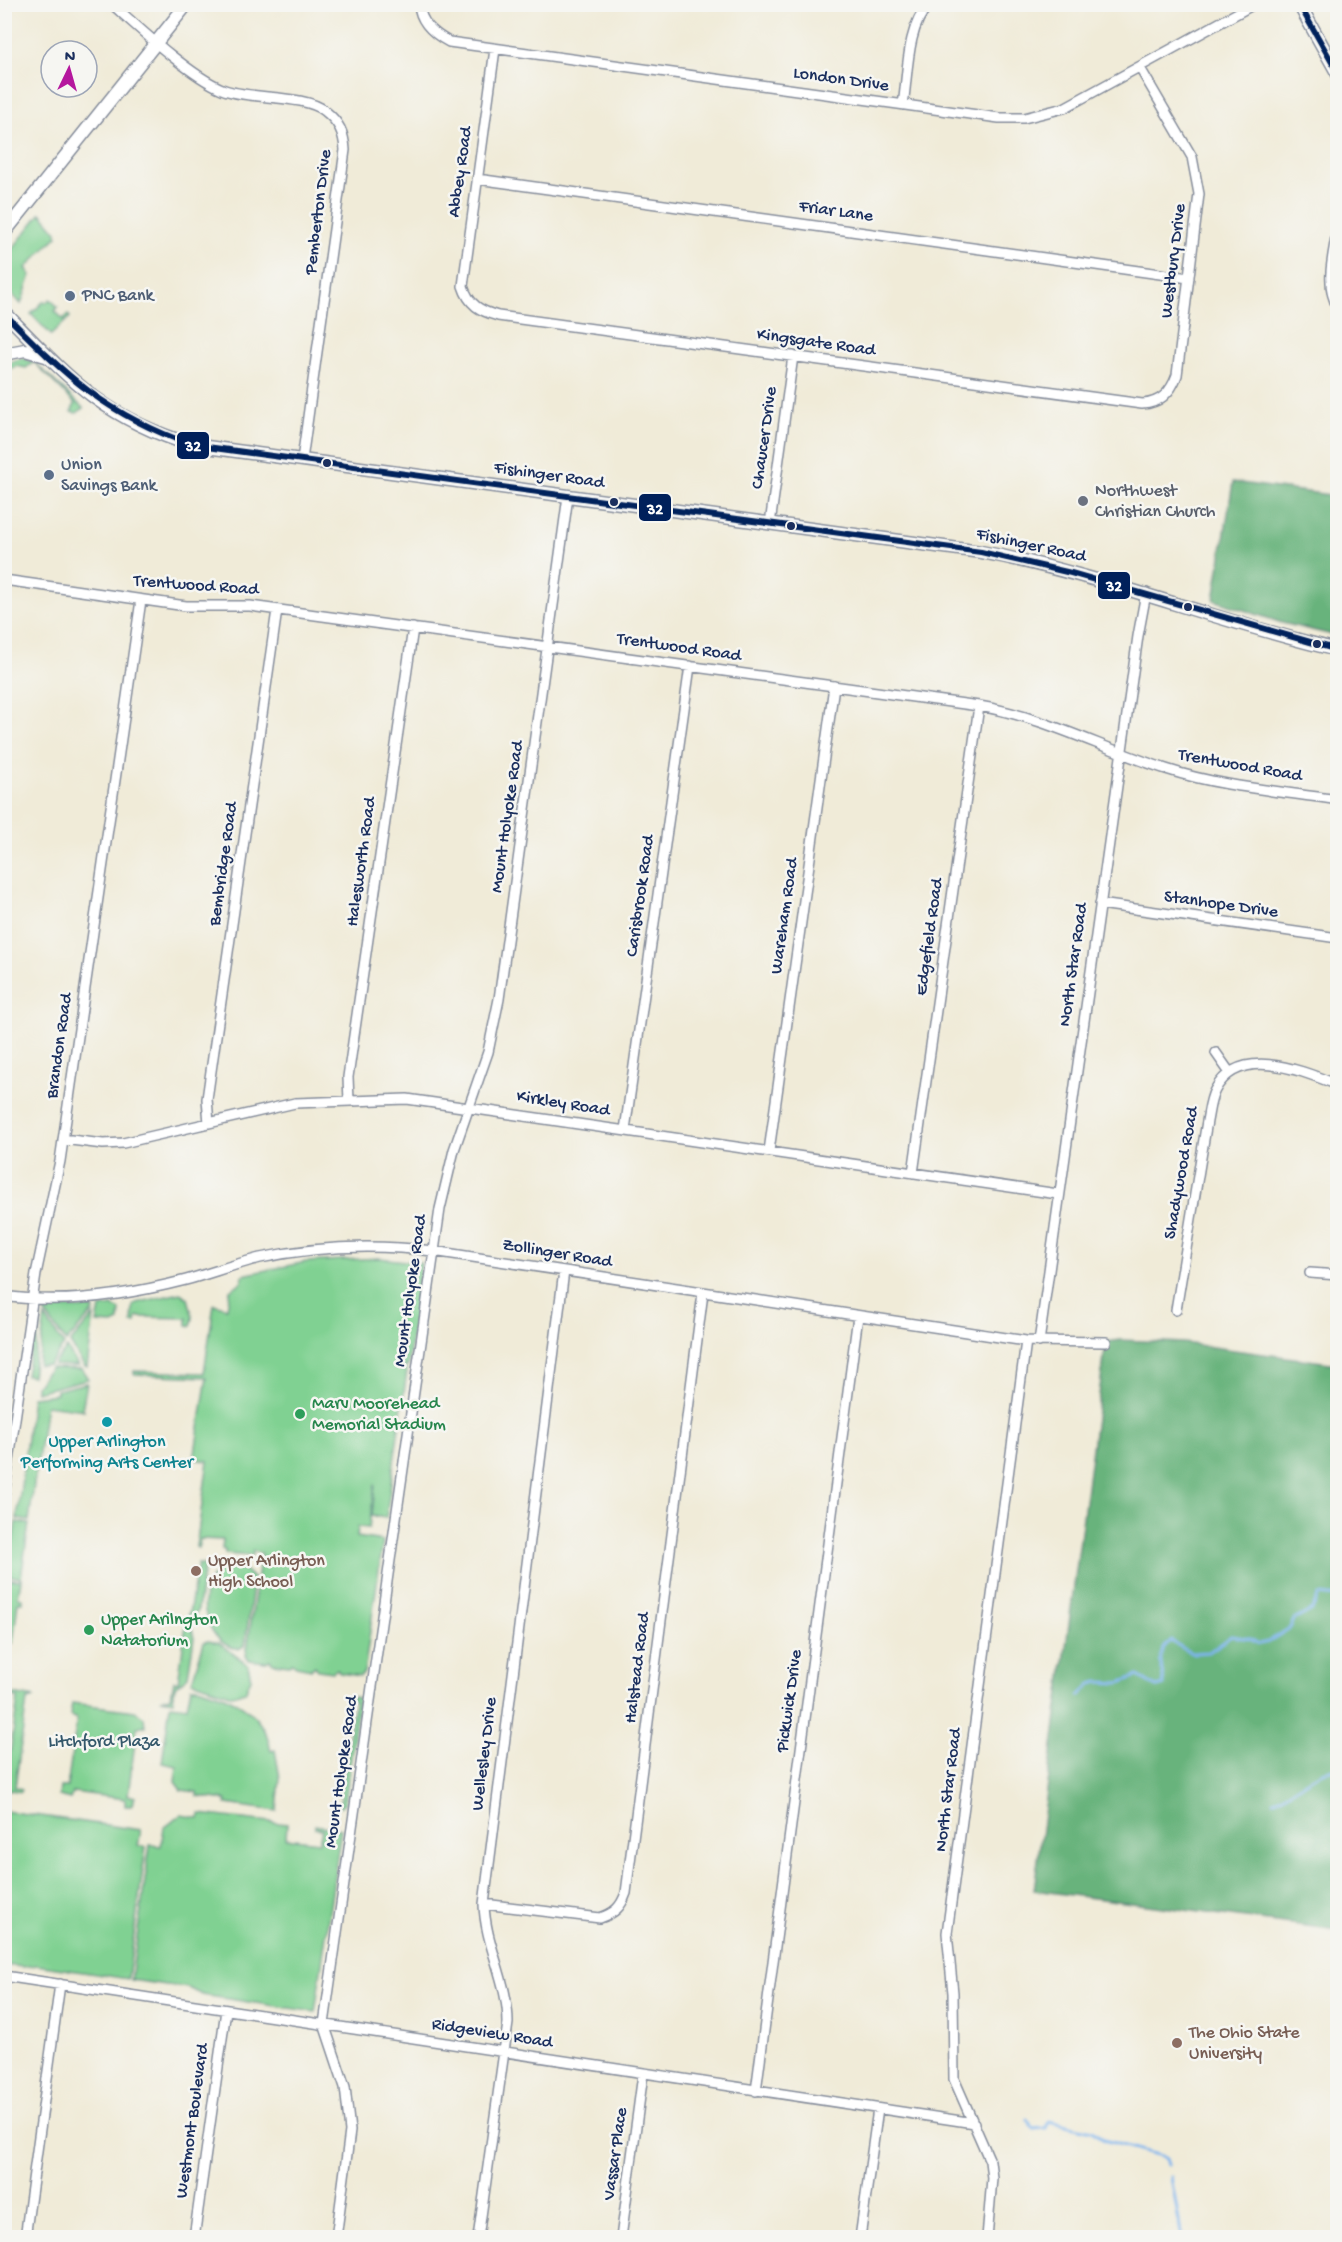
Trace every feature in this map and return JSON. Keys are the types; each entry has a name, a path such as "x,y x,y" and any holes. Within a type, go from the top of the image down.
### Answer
{"main road":[{"path":"4,233 187,4"},
{"path":"1299,4 1338,74"},
{"name":"Fishinger Road","path":"4,312 84,392 139,426 192,445 1001,556 1053,566 1338,650"},
{"path":"4,354 25,350 49,357"}],"street":[{"name":"Pemberton Drive","path":"112,4 199,75 223,89 301,102 324,109 340,127 344,136 345,150 302,460"},
{"name":"London Drive","path":"419,4 425,21 438,36 449,42 999,118 1024,118 1064,108 1254,4"},
{"path":"903,105 913,41 918,23 929,4"},
{"name":"Abbey Road","path":"468,299 463,286 464,272 495,49"},
{"name":"Westbury Drive","path":"1140,68 1192,157 1196,168 1199,209 1177,375 1172,387 1163,397"},
{"name":"Friar Lane","path":"477,179 1190,278"},
{"path":"1338,227 1331,288 1332,299 1338,307"},
{"name":"Kingsgate Road","path":"468,299 481,311 498,316 1134,403 1149,403 1163,397"},
{"name":"Chaucer Drive","path":"770,524 793,356"},
{"name":"Mount Holyoke Road","path":"336,2238 350,2131 345,2087 324,2024 433,1251 454,1150 488,1052 499,999 568,496"},
{"name":"Trentwood Road","path":"4,580 186,606 250,606 979,706 1038,720 1164,768 1203,779 1338,800"},
{"name":"North Star Road","path":"1039,1342 1146,593"},
{"name":"Brandon Road","path":"4,1495 32,1298 63,1139 141,600"},
{"name":"Bembridge Road","path":"209,1123 207,1100 277,610"},
{"name":"Halesworth Road","path":"349,1101 348,1077 412,628"},
{"name":"Carisbrook Road","path":"625,1130 690,666"},
{"name":"Wareham Road","path":"769,1151 834,686"},
{"name":"Edgefield Road","path":"913,1173 979,706"},
{"name":"Stanhope Drive","path":"1100,904 1338,938"},
{"path":"1216,1053 1230,1073 1254,1064 1292,1069 1338,1085"},
{"name":"Shadywood Road","path":"1176,1310 1209,1111 1214,1092 1230,1073"},
{"name":"Kirkley Road","path":"63,1139 102,1144 123,1143 295,1103 407,1099 470,1106 1059,1194"},
{"name":"Zollinger Road","path":"4,1296 32,1298 108,1295 157,1287 259,1259 315,1250 361,1247 433,1251 1026,1341 1106,1342"},
{"name":"Wellesley Drive","path":"478,2238 508,2005 502,1977 485,1928 484,1904 564,1271"},
{"path":"1310,1274 1338,1275"},
{"name":"Halstead Road","path":"484,1904 600,1918 612,1914 622,1905 626,1893 703,1293"},
{"name":"Pickwick Drive","path":"756,2091 858,1316"},
{"name":"North Star Road","path":"987,2238 992,2178 990,2161 959,2092 951,2068 954,2009 947,1933 1026,1341"},
{"name":"Ridgeview Road","path":"4,1976 974,2123"},
{"path":"25,2238 60,1984"},
{"name":"Westmont Boulevard","path":"194,2238 226,2010"},
{"name":"Vassar Place","path":"623,2237 643,2074"},
{"path":"860,2238 878,2109"}],"green space":[{"path":"41,213 57,232 57,236 26,268 31,275 21,304 5,287 5,258"},
{"path":"50,299 58,307 55,311 63,319 68,315 70,317 51,335 31,314 44,301 46,303"},
{"path":"22,358 34,362 26,368 17,366 5,371 7,363"},
{"path":"34,362 83,408 77,413 71,412 75,404"},
{"path":"1233,482 1337,496 1337,636 1282,623 1214,600"},
{"name":"Marv Moorehead Memorial Stadium","path":"380,1258 421,1263 408,1366 405,1366 407,1371 386,1518 372,1516 375,1484 369,1528 358,1527 357,1537 383,1541 364,1673 360,1676 340,1673 337,1669 333,1672 318,1670 315,1666 311,1669 292,1663 289,1665 273,1663 270,1660 266,1662 249,1660 246,1656 261,1553 253,1551 252,1556 225,1554 225,1550 222,1549 223,1540 200,1539 198,1548 196,1547 208,1461 194,1459 207,1377 134,1374 134,1371 204,1373 214,1304 227,1308 230,1290 242,1282 243,1275 306,1262"},
{"path":"180,1293 188,1298 193,1318 191,1326 187,1325 187,1318 137,1317 136,1323 132,1323 133,1306 136,1303"},
{"path":"112,1306 120,1310 119,1321 113,1324 97,1323 100,1308"},
{"path":"47,1308 92,1308 94,1311 66,1342 43,1310"},
{"path":"94,1315 87,1367 84,1366 70,1343"},
{"path":"37,1316 40,1317 32,1376 26,1375"},
{"path":"45,1317 64,1345 49,1365 38,1365"},
{"path":"1121,1340 1183,1343 1337,1364 1337,1930 1034,1890 1106,1342"},
{"path":"67,1348 78,1366 54,1365 54,1363"},
{"path":"50,1368 82,1369 88,1379 36,1392 36,1386"},
{"path":"87,1383 82,1409 85,1410 46,1405 37,1467 40,1470 36,1470 29,1521 17,1519 32,1397 57,1394 57,1390"},
{"path":"16,1522 29,1524 21,1578 7,1575"},
{"path":"198,1564 204,1565 198,1609 192,1620 188,1619"},
{"path":"230,1567 245,1570 254,1579 245,1645 239,1649 226,1645 216,1636 205,1610 208,1583 217,1573"},
{"path":"6,1579 21,1580 18,1597 22,1598 22,1602 18,1602 13,1643 5,1643"},
{"path":"186,1625 191,1626 194,1638 188,1676 175,1687 173,1701 160,1699 171,1697 174,1681 178,1682"},
{"path":"204,1642 219,1643 248,1665 251,1679 245,1692 232,1695 192,1681"},
{"path":"191,1687 201,1688 231,1699 257,1719 268,1739 271,1751 275,1750 280,1778 277,1811 226,1804 226,1800 197,1796 197,1792 181,1790 175,1782 177,1766 162,1763 170,1705 187,1707"},
{"path":"13,1694 35,1698 27,1700 15,1787 22,1789 21,1792 5,1789 18,1698 12,1697"},
{"path":"349,1696 359,1698 345,1803 341,1807 332,1805 340,1803 354,1701 347,1699"},
{"name":"Litchford Plaza","path":"72,1703 135,1711 144,1717 145,1727 137,1727 128,1795 135,1797 131,1806 125,1806 125,1799 73,1792 70,1799 59,1796 60,1787 67,1787 77,1719 70,1716"},
{"path":"5,1811 141,1830 138,1846 146,1847 128,1979 37,1965 23,1967 5,1965"},
{"path":"200,1814 287,1824 286,1838 319,1842 322,1829 315,1828 315,1825 341,1829 315,2012 202,1995 188,1988 131,1980 150,1845 161,1846 164,1828 181,1815 199,1818"}],"waterway":[{"path":"1333,635 1338,614"},
{"path":"1079,1696 1091,1684 1119,1683 1138,1676 1157,1687 1164,1685 1161,1655 1171,1641 1191,1653 1209,1652 1231,1636 1250,1639 1259,1644 1268,1642 1290,1628 1294,1620 1312,1610 1319,1595 1338,1597"},
{"path":"1274,1801 1322,1772 1338,1768"},
{"path":"1027,2119 1034,2129 1046,2128 1049,2121 1092,2131 1104,2140 1161,2156 1166,2159 1168,2165"},
{"path":"1171,2177 1182,2238"}],"transit line":[{"name":"32","path":"1299,4 1338,73"},
{"name":"32","path":"4,313 68,375 89,391 135,420 192,445 981,552 1071,573 1338,650"}],"place":[{"name":"PNC Bank","path":"70,296"},
{"name":"Union Savings Bank","path":"49,475"},
{"name":"Northwest Christian Church","path":"1083,501"},
{"name":"Marv Moorehead Memorial Stadium","path":"300,1414"},
{"name":"Upper Arlington Performing Arts Center","path":"107,1422"},
{"name":"Upper Arlington High School","path":"196,1571"},
{"name":"Upper Arilngton Natatorium","path":"89,1630"},
{"name":"The Ohio State University","path":"1177,2043"}]}
